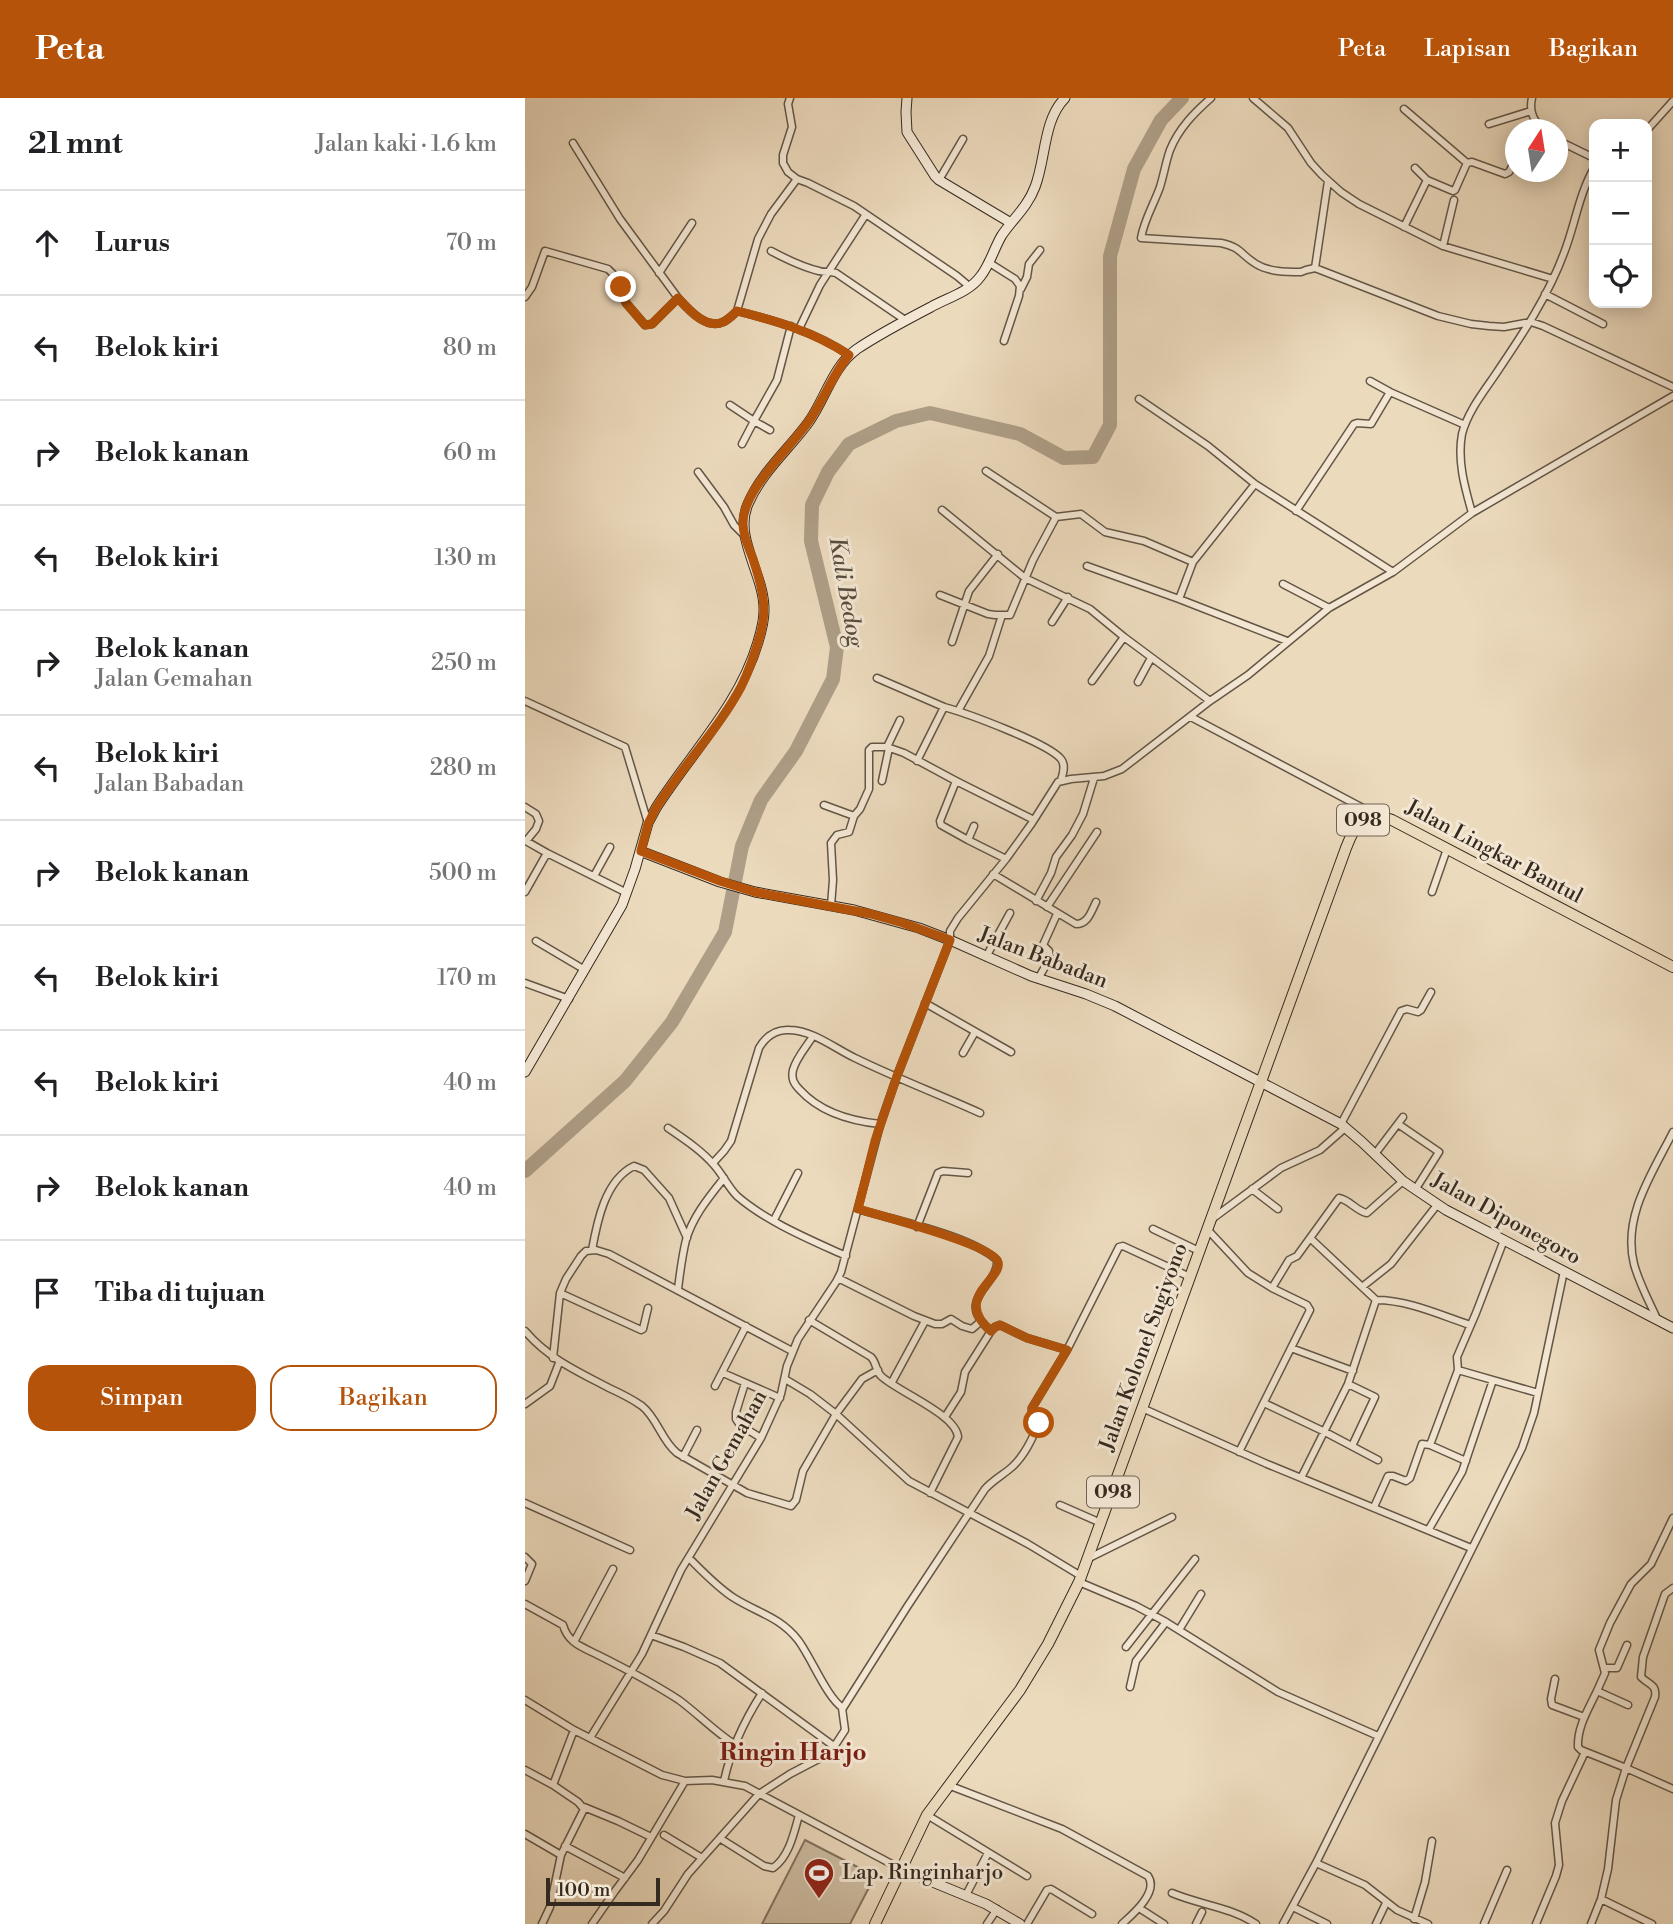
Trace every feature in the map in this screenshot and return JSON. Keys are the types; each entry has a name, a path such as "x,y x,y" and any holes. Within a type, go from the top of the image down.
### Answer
{"main road":[{"path":"525,1072 627,893 648,824 656,808 733,701 744,680 764,621 764,600 744,535 743,519 751,496 773,464 809,422 835,373 849,355 905,320 970,287 980,278 996,245 1026,205 1035,188 1052,120 1065,98"},
{"path":"910,99 907,132 928,167 939,180 1011,223"},
{"name":"Jalan Lingkar Bantul","path":"1361,821 1378,816 1398,822 1673,967"},
{"name":"098","path":"1261,1082 1350,838 1361,821"},
{"name":"Jalan Babadan","path":"641,851 755,892 903,923 950,940 1038,979 1107,1002 1261,1082"},
{"name":"Jalan Diponegoro","path":"1261,1082 1343,1126 1403,1181 1437,1205 1673,1328"},
{"name":"Jalan Kolonel Sugiyono","path":"901,1869 927,1815 1005,1712 1035,1667 1080,1579 1261,1082"},
{"path":"901,1869 997,1909 1020,1924"},
{"name":"098","path":"874,1924 901,1869"}],"street":[{"path":"790,98 788,104 793,127 783,155 783,163 788,172 866,215 970,287"},
{"path":"1211,98 1192,115 1177,136 1141,239 1233,245 1252,262 1270,270 1301,272 1315,268 1398,302 1451,320 1504,327 1531,322 1556,331 1673,387"},
{"path":"1253,98 1288,128 1311,163 1328,181 1359,204 1443,246 1553,279"},
{"path":"1532,98 1531,111 1535,119"},
{"path":"1652,124 1673,101"},
{"path":"1404,109 1467,163 1472,162 1505,174"},
{"path":"1489,124 1531,111"},
{"path":"939,180 963,139"},
{"path":"573,143 620,219 659,274 678,298 701,318 713,324 725,321 737,311 758,239 771,214 797,179"},
{"path":"1568,145 1589,155"},
{"path":"1415,168 1427,180 1453,191 1467,163"},
{"path":"1404,227 1427,180"},
{"path":"1472,513 1461,462 1465,425 1531,322 1553,279 1589,180"},
{"path":"1315,268 1328,181"},
{"path":"1443,246 1454,200"},
{"path":"799,329 820,285 866,215"},
{"path":"659,274 692,223"},
{"path":"1004,341 1030,263 1040,250"},
{"path":"525,297 532,287 545,251 608,269 615,277 626,303 645,325 652,324 678,298"},
{"path":"771,251 810,269 836,273 905,320"},
{"path":"988,262 1015,279 1020,284 1020,291"},
{"path":"1545,294 1603,324"},
{"path":"737,311 799,329 821,338 849,355"},
{"path":"742,444 777,380 791,326"},
{"path":"1370,381 1465,425"},
{"path":"1296,511 1354,425 1371,424 1390,392"},
{"path":"877,678 1038,744 1062,760 1064,766 1061,780 1114,774 1248,675 1329,608 1393,572 1472,513 1673,396"},
{"path":"1139,399 1208,446 1255,484 1393,572"},
{"path":"730,405 770,429"},
{"path":"986,471 1056,517 1081,514 1105,532 1144,541 1193,562"},
{"path":"698,472 734,525 744,535"},
{"path":"1178,598 1193,562 1255,484"},
{"path":"942,510 1025,578 1090,609 1210,701"},
{"path":"940,595 988,614 1007,616 1012,612 1025,578 1056,517"},
{"path":"952,642 973,585 998,554"},
{"path":"1087,566 1287,641"},
{"path":"1283,584 1329,608"},
{"path":"1052,622 1068,597"},
{"path":"958,711 989,656 1002,615"},
{"path":"1092,681 1124,637"},
{"path":"1138,682 1151,657"},
{"path":"525,701 625,747 648,824"},
{"path":"917,761 944,707"},
{"path":"1191,717 1378,816"},
{"path":"882,781 888,748 899,720"},
{"path":"831,906 831,843 837,835 849,832 854,816 869,789 869,750 872,747 904,753 1034,820"},
{"path":"1037,901 1056,857 1083,814 1094,778"},
{"path":"956,780 940,821 941,825 1006,859"},
{"name":"Jalan Gemahan","path":"590,1738 632,1672 689,1558 761,1438 780,1398 798,1339 838,1278 880,1124 950,940 950,931 1006,859 1061,780"},
{"path":"1353,803 1361,821"},
{"path":"824,805 854,816"},
{"path":"525,807 536,814 539,821 536,829 525,841 627,893"},
{"path":"968,840 974,826"},
{"path":"1047,907 1097,832"},
{"path":"594,876 610,847"},
{"path":"1431,892 1447,849"},
{"path":"525,892 547,853"},
{"path":"993,874 1075,923 1087,920 1096,902"},
{"path":"986,957 1010,913"},
{"path":"1038,979 1049,958 1049,951 1043,945 1057,914"},
{"path":"536,941 585,970"},
{"path":"525,983 569,999"},
{"path":"1239,1452 1310,1307 1272,1288 1241,1268 1209,1225 1287,1164 1320,1150 1343,1126 1401,1011 1407,1009 1418,1012 1431,992"},
{"path":"925,1003 1011,1052"},
{"path":"713,1163 731,1141 759,1048 763,1041 775,1032 786,1030 813,1036 855,1058 980,1113"},
{"path":"963,1053 975,1032"},
{"path":"813,1036 793,1070 795,1084 811,1102 819,1106 855,1120 880,1124"},
{"path":"1375,1154 1403,1117"},
{"path":"1398,1124 1439,1152 1415,1190"},
{"path":"668,1128 713,1163 732,1190 748,1204 846,1256"},
{"path":"1658,1320 1634,1262 1632,1226 1637,1203 1673,1132"},
{"path":"592,1250 606,1197 618,1179 634,1166 644,1170 669,1198 687,1238"},
{"path":"774,1220 798,1173"},
{"path":"918,1227 938,1173 968,1173"},
{"path":"678,1289 687,1238 700,1209 724,1178"},
{"path":"1272,1288 1289,1260 1297,1256 1339,1198 1367,1213 1403,1181"},
{"path":"1252,1189 1278,1209"},
{"path":"714,1191 732,1190"},
{"path":"1362,1287 1391,1264 1437,1205"},
{"path":"858,1209 972,1245 997,1260 996,1270 978,1295 980,1322 991,1331"},
{"path":"1153,1229 1199,1251"},
{"path":"1310,1238 1376,1300 1402,1303 1470,1325"},
{"path":"1430,1445 1458,1370 1456,1360 1504,1240"},
{"path":"842,1708 985,1489 1012,1467 1025,1452 1039,1423 1032,1413 1032,1408 1067,1350 1120,1246 1190,1277"},
{"path":"525,1404 550,1386 556,1360 560,1293 566,1279 586,1251 609,1254 792,1352"},
{"path":"1283,1924 1316,1863 1522,1448 1529,1431 1564,1271"},
{"path":"838,1278 925,1321 942,1324 951,1319 967,1329 972,1329 980,1322"},
{"path":"560,1293 641,1330 648,1308"},
{"path":"1301,1478 1348,1384 1376,1300"},
{"path":"809,1320 871,1357 881,1375 956,1428 958,1437 930,1493"},
{"path":"892,1382 925,1321"},
{"path":"944,1418 961,1392 965,1372 995,1327 1000,1325 1027,1338 1067,1350"},
{"path":"715,1386 746,1326"},
{"path":"525,1331 556,1360 645,1408 668,1445 683,1457 747,1493 792,1505 796,1500 803,1471 836,1414 862,1379 878,1370"},
{"path":"1291,1348 1353,1371"},
{"path":"1458,1370 1538,1393"},
{"path":"723,1373 780,1398"},
{"path":"785,1378 836,1414 909,1481 1028,1544 1080,1579 1151,1614 1276,1690 1378,1736"},
{"path":"1429,1529 1457,1482 1493,1380"},
{"path":"745,1383 735,1414 736,1421 761,1438"},
{"path":"1348,1384 1375,1397 1352,1446"},
{"path":"1264,1403 1378,1460"},
{"path":"1142,1408 1239,1452 1471,1548"},
{"path":"683,1457 697,1430"},
{"path":"1374,1507 1388,1476 1408,1480 1421,1445 1430,1445 1466,1461"},
{"path":"525,1503 630,1550"},
{"path":"1060,1505 1101,1523"},
{"path":"1088,1558 1172,1517"},
{"path":"1673,1518 1651,1563 1631,1584 1610,1623 1599,1650 1605,1673 1584,1717 1577,1745 1585,1752 1673,1789"},
{"path":"525,1557 532,1564 525,1581"},
{"path":"652,1924 664,1912 680,1885 702,1858 759,1794 830,1753 846,1727 842,1708 798,1640 786,1627 725,1592 689,1558"},
{"path":"1126,1647 1195,1559"},
{"path":"574,1642 613,1569"},
{"path":"1591,1924 1601,1899 1608,1869 1616,1800 1655,1697 1654,1685 1641,1677 1641,1664 1665,1594 1673,1588"},
{"path":"1179,1630 1201,1594"},
{"path":"525,1604 563,1625 568,1638 574,1642 679,1700 711,1729 734,1744"},
{"path":"1130,1688 1136,1661 1165,1622"},
{"path":"650,1635 720,1663 835,1747"},
{"path":"1605,1668 1617,1668 1627,1645"},
{"path":"1555,1679 1552,1705 1584,1717"},
{"path":"1597,1691 1627,1705"},
{"path":"724,1781 734,1744 762,1693"},
{"path":"525,1700 574,1730 662,1774 685,1781 724,1781 745,1786 901,1869"},
{"path":"553,1785 574,1730"},
{"path":"1536,1924 1559,1865 1555,1823 1562,1801 1585,1752"},
{"path":"525,1770 553,1785 584,1807 651,1837"},
{"path":"592,1924 638,1860 685,1781"},
{"path":"948,1785 1062,1829 1148,1876 1151,1888 1139,1908 1122,1924"},
{"path":"542,1924 550,1907 561,1855 584,1807"},
{"path":"721,1839 764,1866 773,1868 777,1866 791,1842 799,1815"},
{"path":"927,1815 1027,1876"},
{"path":"525,1835 561,1855"},
{"path":"664,1835 702,1858"},
{"path":"1414,1919 1433,1841"},
{"path":"565,1846 625,1878"},
{"path":"966,1895 988,1853"},
{"path":"1316,1863 1370,1888 1386,1903 1428,1924"},
{"path":"1484,1924 1507,1870"},
{"path":"1027,1924 1047,1890 1051,1889 1092,1914"},
{"path":"1172,1893 1238,1914 1256,1924"},
{"path":"1601,1899 1651,1924"},
{"path":"1376,1924 1386,1903"},
{"path":"1293,1907 1327,1924"},
{"path":"1139,1908 1164,1924"},
{"path":"987,1924 997,1909"},
{"path":"1195,1924 1202,1912"}],"shaded area":[{"name":"Lap. Ringinharjo","path":"805,1840 875,1876 850,1924 762,1924"}],"waterway":[{"name":"Kali Bedog","path":"525,1171 625,1081 672,1022 725,932 742,846 761,800 796,751 833,679 837,647 811,541 812,505 828,472 849,444 896,421 930,413 1020,434 1064,458 1093,457 1110,425 1110,256 1134,169 1161,120 1182,98"}],"place":[{"name":"Lap. Ringinharjo","path":"819,1900"}],"district":[{"name":"Ringin Harjo","path":"793,1753"}],"route":[{"path":"621,287 626,303 641,322 648,326 678,298 701,318 713,324 720,324 737,311 804,330 849,355 835,373 809,422 773,464 748,502 743,526 761,586 765,614 755,651 733,701 656,808 648,824 641,851 755,892 871,914 950,940 897,1076 875,1141 858,1209 960,1240 982,1249 996,1259 996,1270 978,1295 980,1322 991,1331 1000,1325 1027,1338 1067,1350 1032,1408 1031,1411 1039,1423"}]}
